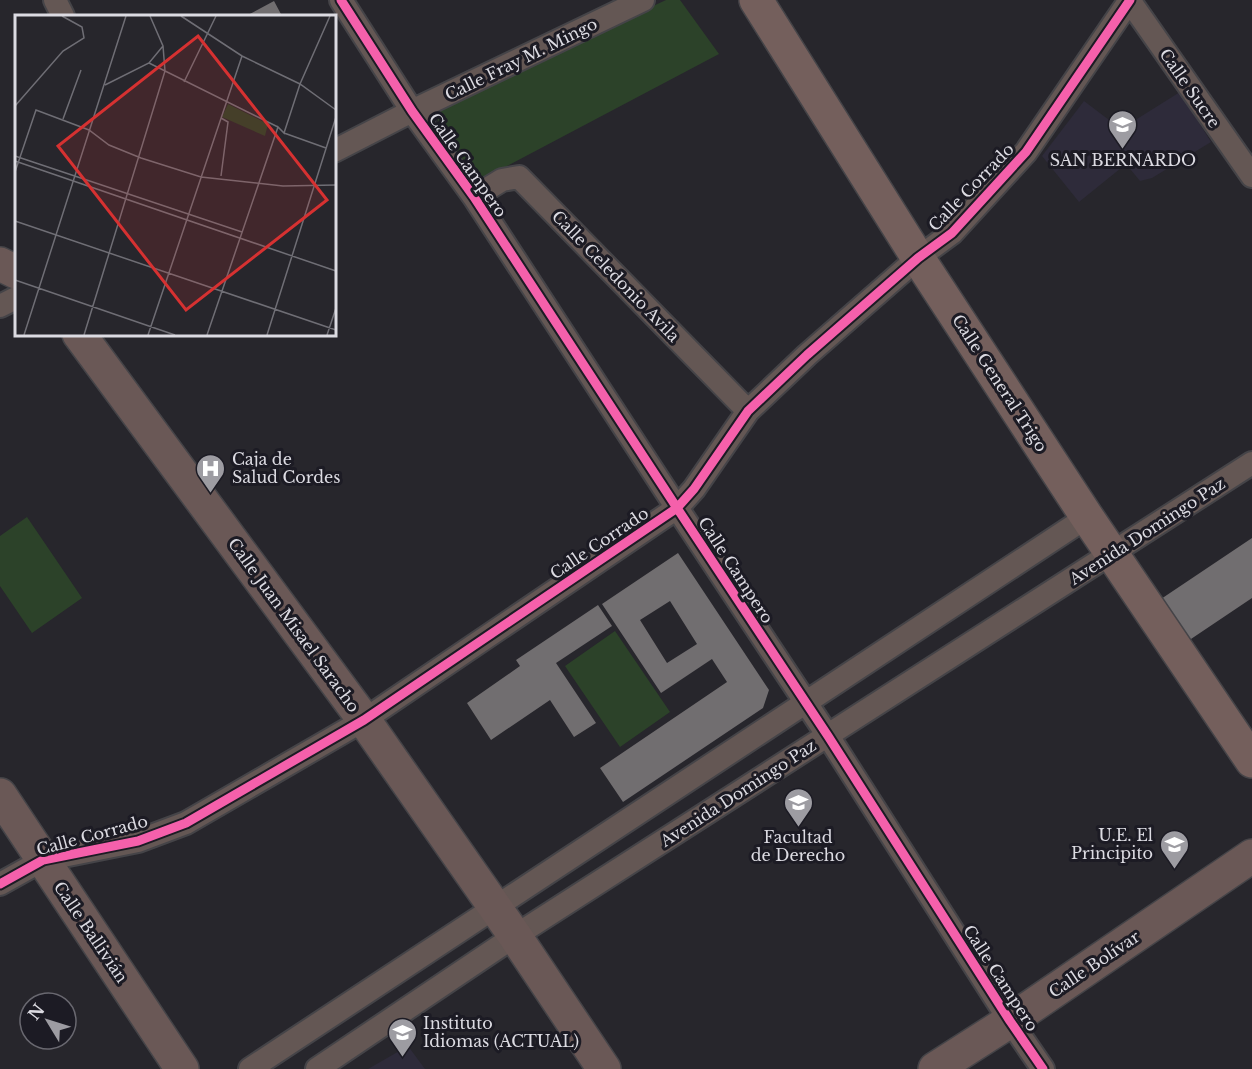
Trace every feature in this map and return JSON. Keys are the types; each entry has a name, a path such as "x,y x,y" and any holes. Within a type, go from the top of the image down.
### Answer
{"main road":[{"name":"Calle General Trigo","path":"756,0 918,258 1087,517 1252,761"}],"street":[{"path":"55,0 62,15"},
{"name":"Calle Campero","path":"341,0 412,111 474,197 828,736 1043,1069"},
{"name":"Calle Fray M. Mingo","path":"336,150 643,0"},
{"name":"Calle Corrado","path":"0,884 43,860 138,841 186,823 364,720 677,508 694,489 748,411 807,355 918,258 952,233 1026,152 1129,0"},
{"name":"Calle Sucre","path":"1129,0 1252,176"},
{"name":"Calle Celedonio Avila","path":"474,197 502,180 519,177 748,411"},
{"path":"0,264 15,272"},
{"path":"0,306 15,298"},
{"name":"Calle Juan Misael Saracho","path":"80,336 364,720 515,936 604,1069"},
{"name":"Avenida Domingo Paz","path":"317,1069 515,936 1252,463"},
{"path":"250,1069 1087,517"},
{"name":"Calle Ballivián","path":"0,795 182,1069"},
{"name":"Calle Bolívar","path":"935,1069 1010,1021 1252,856"}],"shaded area":[{"name":"SAN BERNARDO","path":"1180,92 1211,142 1152,178 1140,181 1126,164 1079,202 1042,156 1084,101 1121,129"},
{"name":"Instituto Idiomas (ACTUAL)","path":"408,1046 425,1069 368,1069"}],"green space":[{"path":"666,0 680,0 719,54 473,184 432,109"},
{"path":"27,517 82,598 32,633 0,586 0,536"},
{"path":"615,631 670,712 620,747 565,666"}],"building":[{"path":"274,1 281,15 248,15"},
{"path":"1252,538 1252,598 1188,641 1161,599"},
{"path":"678,553 769,690 763,708 623,802 600,768 727,682 712,659 661,693 602,604","holes":["670,601 697,644 667,663 640,620"]},
{"path":"598,605 612,626 556,663 596,723 574,737 550,700 491,740 467,703 520,666 516,660"}],"cycle path":[{"path":"341,0 412,111 474,197 828,736 1043,1069"},
{"path":"0,884 43,860 138,841 186,823 364,720 677,508 694,489 748,411 807,355 918,258 952,233 1026,152 1130,0"}],"place":[{"name":"SAN BERNARDO","path":"1123,150"},
{"name":"Caja de Salud Cordes","path":"211,494"},
{"name":"Facultad de Derecho","path":"798,828"},
{"name":"U.E. El Principito","path":"1174,870"},
{"name":"Instituto Idiomas (ACTUAL)","path":"402,1058"}]}
